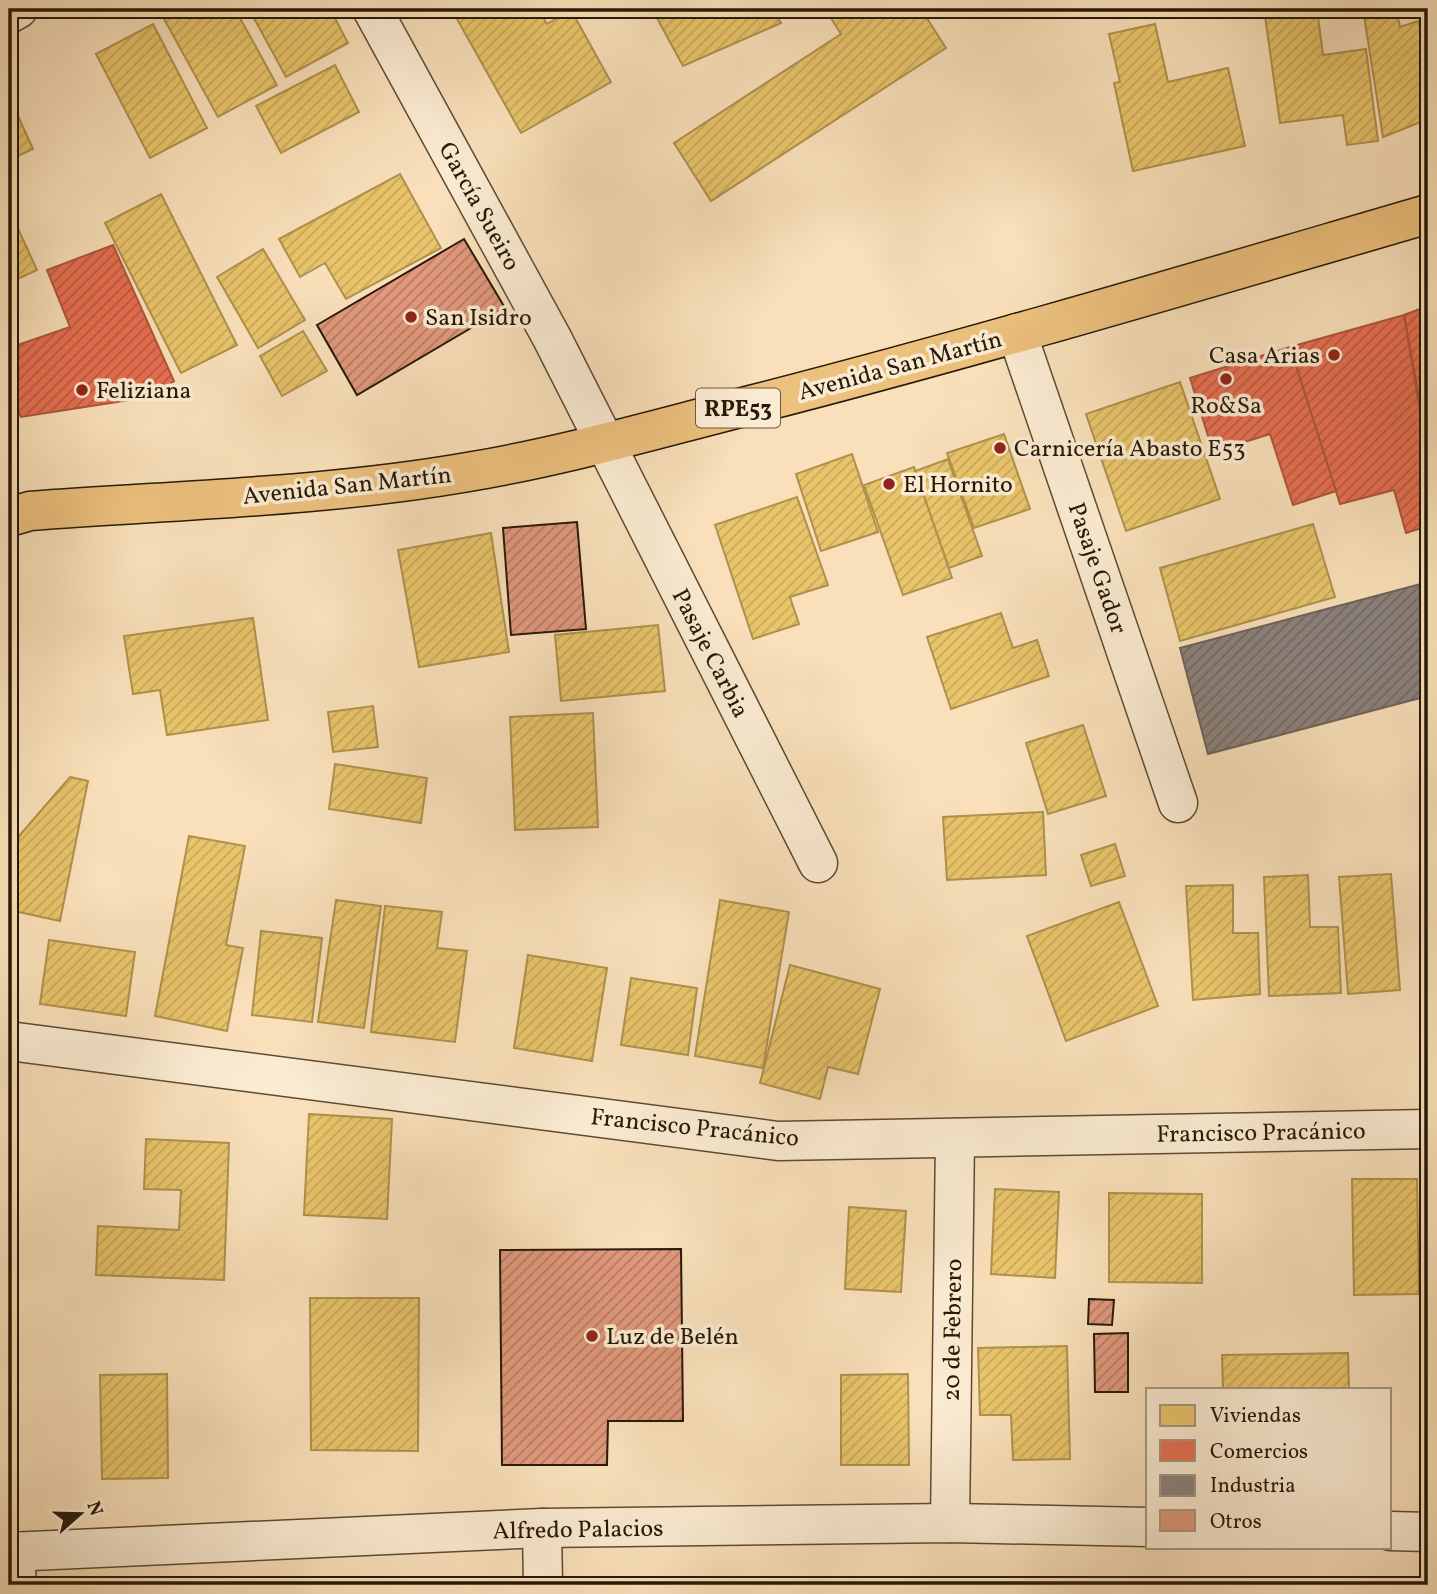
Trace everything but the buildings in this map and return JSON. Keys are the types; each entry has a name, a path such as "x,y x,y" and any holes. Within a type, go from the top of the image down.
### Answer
{"main road":[{"name":"Avenida San Martín","path":"16,511 369,486 470,472 604,443 1017,333 1428,214"}],"street":[{"path":"9,14 18,9"},
{"name":"García Sueiro","path":"372,9 552,338 604,443"},
{"name":"Pasaje Gador","path":"1017,333 1178,803"},
{"name":"Pasaje Carbia","path":"604,443 818,863"},
{"name":"Francisco Pracánico","path":"9,1041 778,1140 1428,1129"},
{"name":"20 de Febrero","path":"950,1523 955,1138"},
{"name":"Alfredo Palacios","path":"14,1563 542,1528 950,1523 1146,1527"},
{"path":"542,1528 543,1585"},
{"path":"1392,1531 1428,1532"}],"place":[{"name":"San Isidro","path":"411,317"},
{"name":"Casa Arias","path":"1334,355"},
{"name":"Ro&Sa","path":"1226,379"},
{"name":"Feliziana","path":"82,390"},
{"name":"Carnicería Abasto E53","path":"1000,448"},
{"name":"El Hornito","path":"889,484"},
{"name":"Luz de Belén","path":"592,1336"}]}
